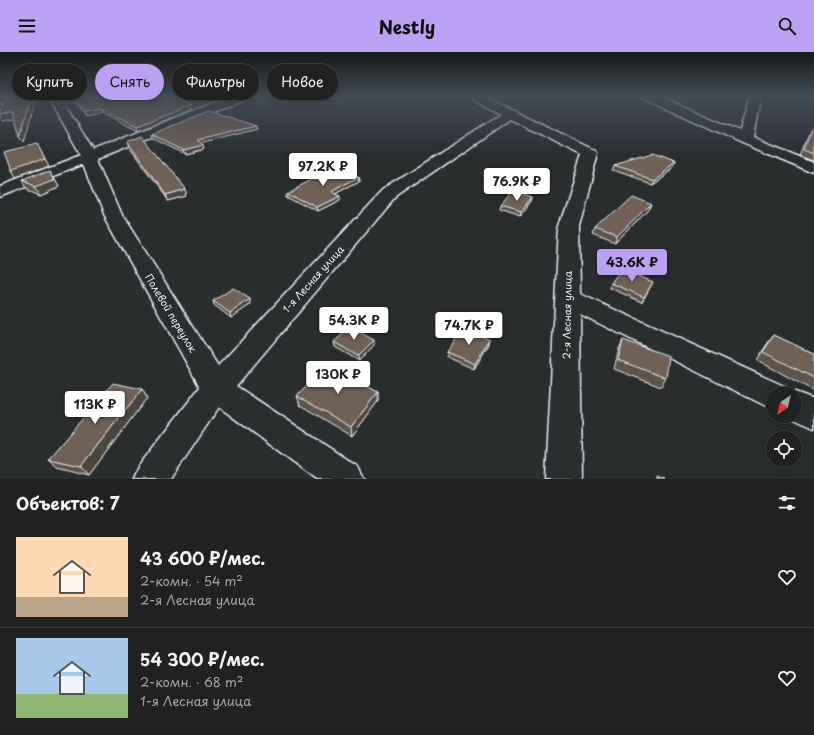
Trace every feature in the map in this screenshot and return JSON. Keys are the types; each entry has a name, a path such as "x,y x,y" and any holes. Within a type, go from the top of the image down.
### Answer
{"street":[{"name":"Полевой переулок","path":"65,116 88,156 113,215 216,388 346,479"},
{"path":"0,192 192,116"},
{"name":"1-я Лесная улица","path":"150,479 216,388 389,194 506,116"},
{"name":"2-я Лесная улица","path":"513,116 590,153 569,226 564,479"},
{"path":"693,116 814,168"},
{"path":"745,139 750,116"},
{"path":"568,298 766,392"},
{"path":"802,408 814,414"}],"building":[{"path":"14,116 26,116 20,136"},
{"path":"116,116 163,116 137,126"},
{"path":"197,116 224,116 256,126 198,140 203,145 183,150 152,134"},
{"path":"811,128 814,129 814,153 804,149"},
{"path":"142,136 185,189 165,195 127,142"},
{"path":"37,144 45,159 11,171 4,152"},
{"path":"652,155 674,163 652,179 615,166"},
{"path":"335,167 358,177 331,192 340,196 317,207 288,191"},
{"path":"50,170 55,179 36,186 22,181"},
{"path":"513,191 533,197 521,212 500,206"},
{"path":"631,195 651,203 617,237 595,229"},
{"path":"621,269 653,282 644,297 611,283"},
{"path":"233,288 250,299 230,313 213,301"},
{"path":"350,327 374,340 358,356 334,342"},
{"path":"464,328 490,339 475,364 447,352"},
{"path":"774,335 814,354 814,378 763,352"},
{"path":"623,340 669,356 666,378 618,360"},
{"path":"327,365 378,392 351,427 297,396"},
{"path":"113,383 142,389 81,466 48,459"},
{"path":"657,476 665,479 657,479"}]}
